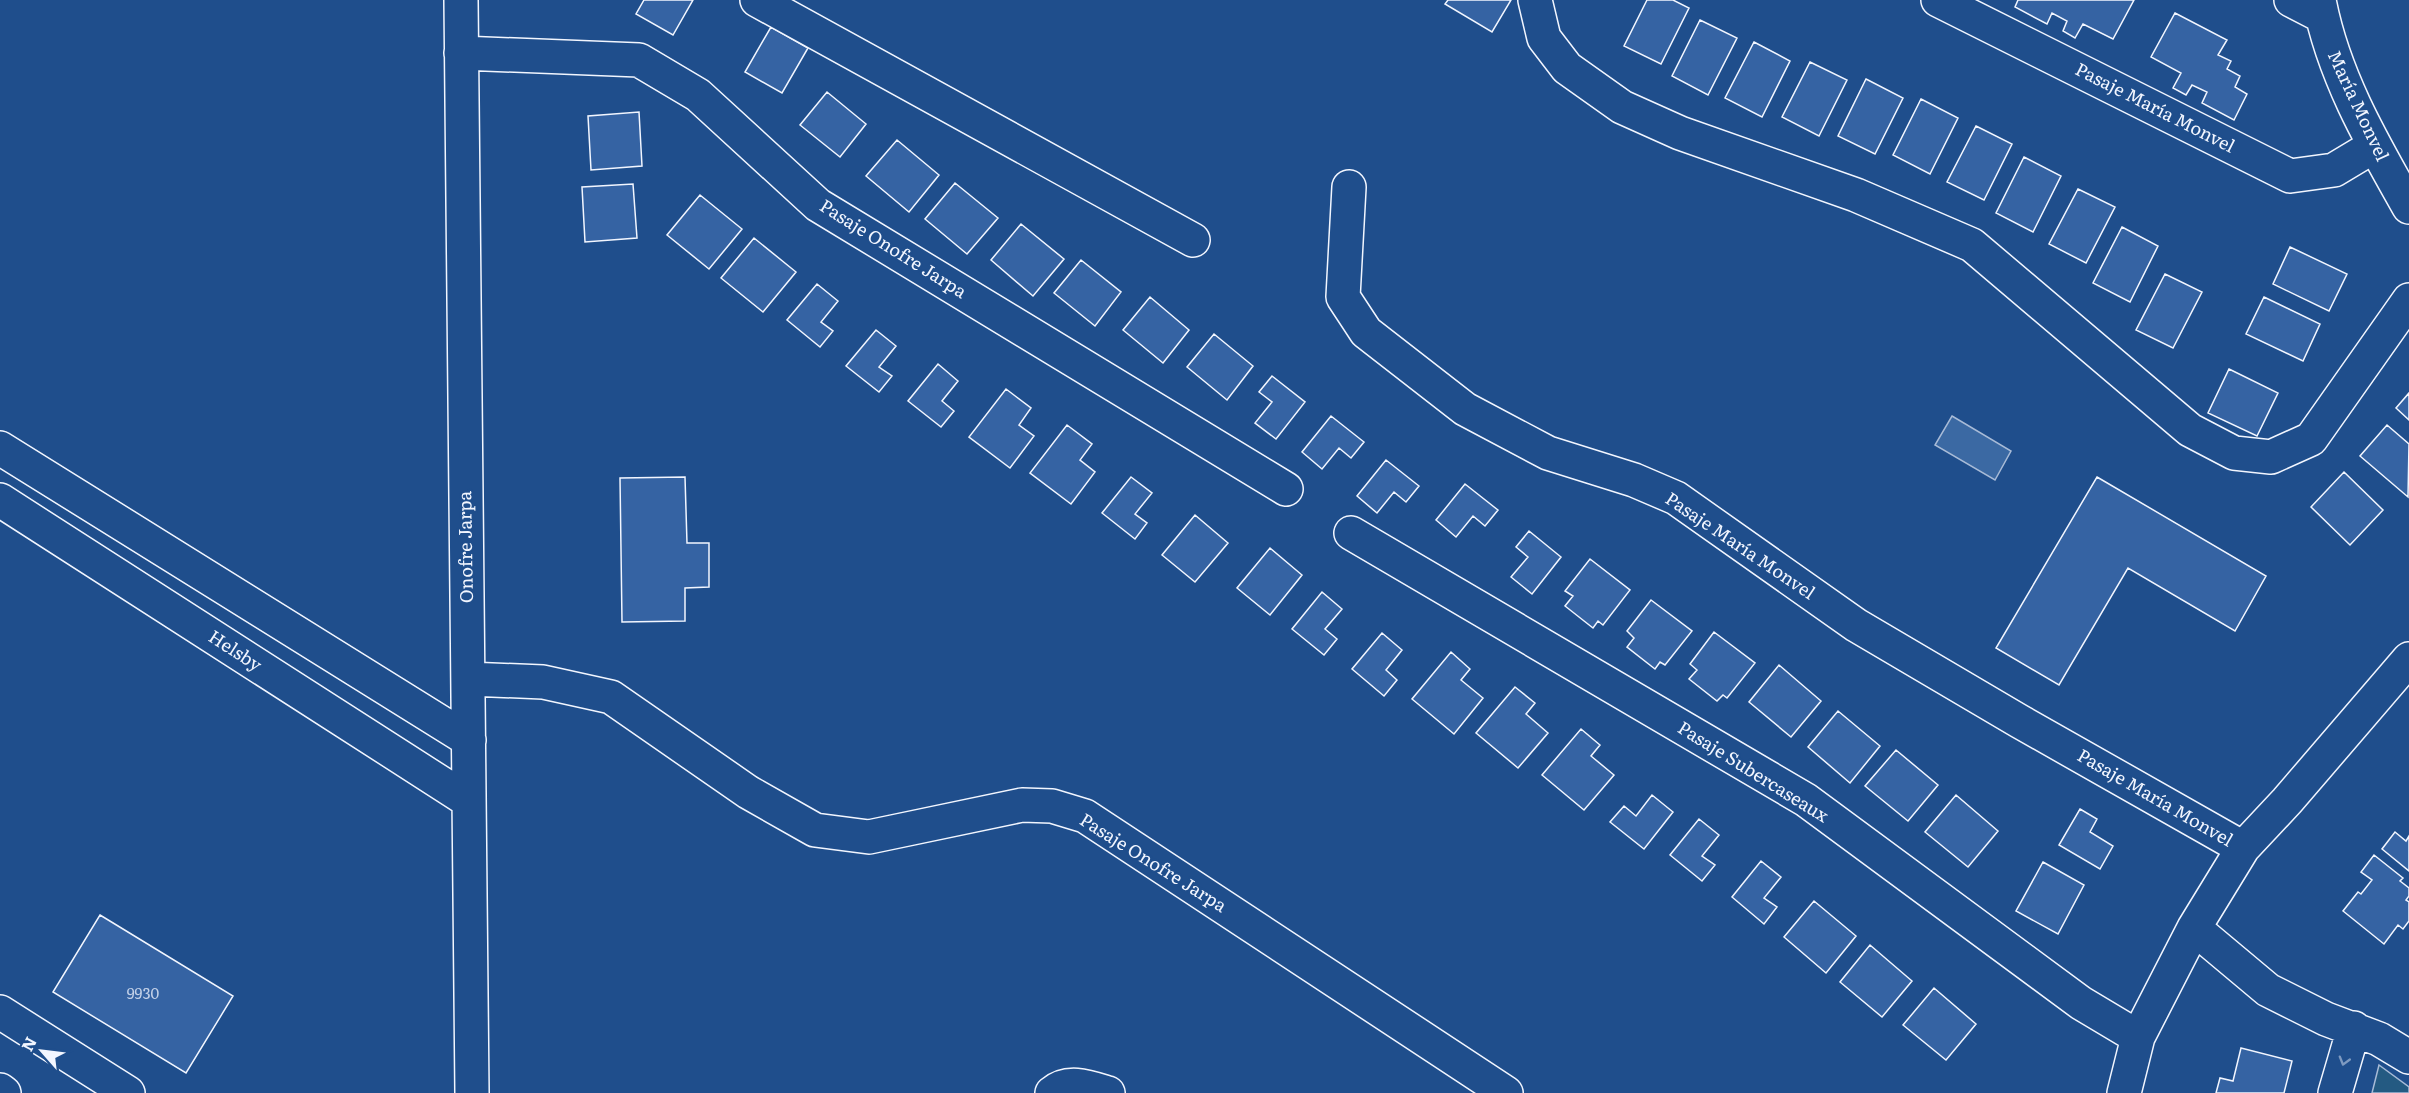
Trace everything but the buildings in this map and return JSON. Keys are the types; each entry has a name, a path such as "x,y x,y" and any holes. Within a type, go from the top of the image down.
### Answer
{"street":[{"name":"Onofre Jarpa","path":"460,0 472,1093"},
{"path":"757,0 1193,240"},
{"path":"1535,0 1544,38 1567,68 1622,107 1680,133 1856,195 1972,245 2190,430 2234,453 2271,457 2310,439 2409,300"},
{"name":"Pasaje María Monvel","path":"1938,0 2290,176 2334,170 2374,146"},
{"path":"2291,0 2320,8"},
{"name":"María Monvel","path":"2320,8 2337,65 2374,146 2409,207"},
{"name":"Pasaje Onofre Jarpa","path":"461,53 639,60 698,95 819,205 1286,489"},
{"name":"Pasaje María Monvel","path":"1349,187 1342,297 1366,332 1465,410 1548,453 1634,480 1676,498 1856,625 2243,848"},
{"path":"0,448 469,740"},
{"name":"Helsby","path":"0,501 469,801"},
{"name":"Pasaje Subercaseaux","path":"1351,533 1806,800 2081,1003 2138,1037"},
{"path":"2124,1093 2138,1037 2194,928 2243,848 2287,801 2409,659"},
{"name":"Pasaje Onofre Jarpa","path":"468,679 543,682 611,698 748,792 815,830 869,837 1022,805 1052,806 1085,816 1506,1093"},
{"path":"2194,928 2268,990 2326,1019 2379,1039 2409,1057"},
{"path":"0,1012 128,1093"},
{"path":"2335,1093 2354,1028"},
{"path":"1052,1093 1060,1086 1080,1085 1108,1093"},
{"path":"0,1090 4,1093"}],"shaded area":[{"path":"1952,416 2011,451 1995,480 1935,445"},
{"path":"2379,1065 2409,1087 2409,1093 2372,1093"}]}
